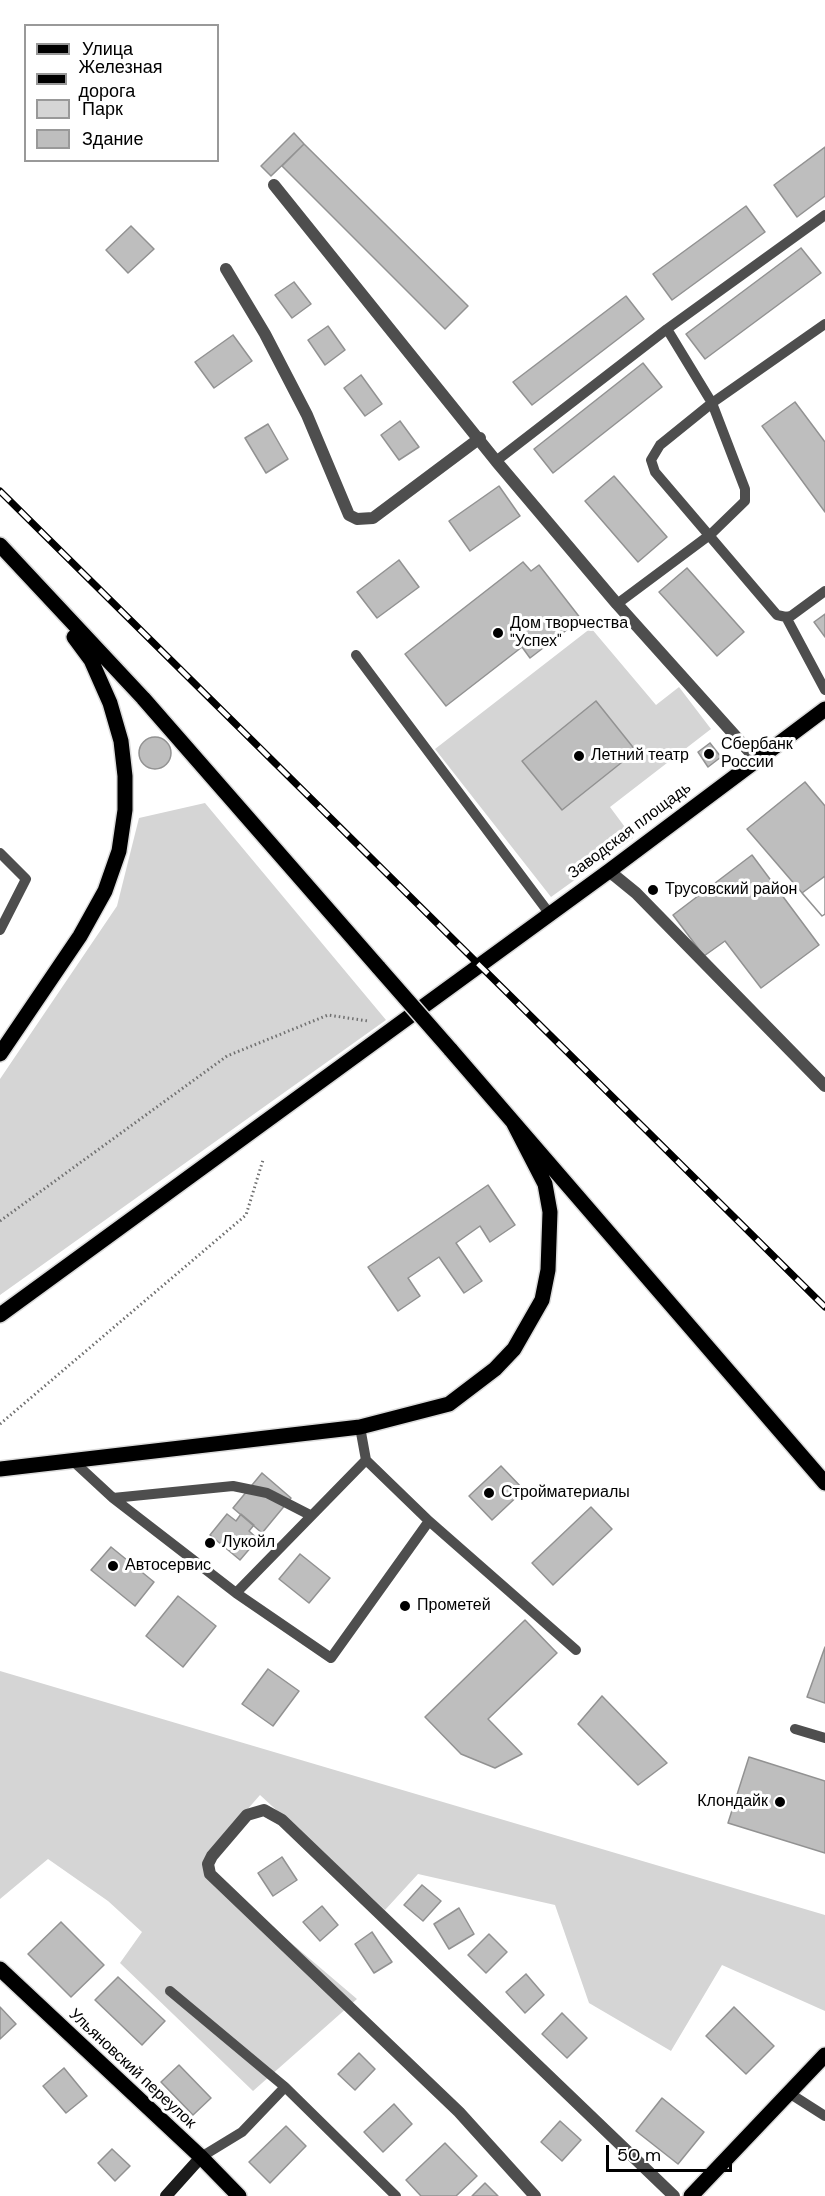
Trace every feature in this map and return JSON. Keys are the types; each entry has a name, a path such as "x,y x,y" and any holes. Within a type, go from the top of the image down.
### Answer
{"main road":[{"path":"0,544 143,698 825,1483"},
{"path":"0,1054 80,936 105,891 118,851 125,810 125,776 121,741 110,703 91,660 45,595"},
{"name":"Заводская площадь","path":"0,1314 609,871 825,709"},
{"path":"0,1469 360,1427 448,1404 495,1369 525,1334 542,1300 548,1270 550,1212 545,1184 513,1122"},
{"name":"Ульяновский переулок","path":"0,1969 201,2157 239,2196"},
{"path":"691,2196 825,2055"},
{"path":"166,2196 201,2157"}],"street":[{"path":"274,184 480,438 496,461 617,604 756,759"},
{"path":"226,269 264,334 307,416 349,515 357,519 373,518 480,438"},
{"path":"609,871 636,893 825,1086"},
{"path":"534,2196 459,2112 210,1874 208,1864 212,1856 247,1815 264,1810 282,1820 674,2196"}],"lane":[{"path":"496,461 667,329 825,215"},
{"path":"825,324 712,403 660,445 651,460 655,472 711,534 777,615 786,617 825,591"},
{"path":"617,604 711,534 743,505 746,495 712,403 667,329"},
{"path":"786,617 825,690"},
{"path":"356,655 549,913"},
{"path":"0,853 26,879 0,930"},
{"path":"360,1427 366,1460 429,1521 576,1650"},
{"path":"236,1593 366,1460"},
{"path":"73,1461 113,1498 236,1593 332,1658 429,1521"},
{"path":"113,1498 233,1486 267,1493 310,1515"},
{"path":"795,1729 825,1738"},
{"path":"170,1991 285,2087 396,2196"},
{"path":"201,2157 242,2132 285,2087"},
{"path":"789,2093 825,2116"}],"path":[{"path":"0,1221 227,1056 328,1015 368,1021"},
{"path":"0,1424 246,1215 263,1160"}],"green space":[{"path":"591,628 656,705 679,687 711,729 610,807 633,838 551,897 435,749"},
{"path":"205,803 386,1020 0,1295 0,1079 117,906 139,818"},
{"path":"0,1671 825,1915 825,2011 722,1965 671,2051 589,2003 555,1905 418,1874 385,1910 260,1795 204,1859 210,1874 357,1999 253,2091 120,1963 142,1932 108,1901 48,1859 0,1899"}],"building":[{"path":"294,133 304,144 271,176 261,166"},
{"path":"304,144 468,306 445,329 282,166"},
{"path":"825,147 825,196 797,217 774,185"},
{"path":"746,206 765,232 672,300 653,274"},
{"path":"131,226 154,249 128,273 106,250"},
{"path":"801,248 821,273 705,359 686,334"},
{"path":"294,282 311,304 292,318 275,295"},
{"path":"626,296 644,319 532,405 513,382"},
{"path":"328,326 345,350 325,365 308,340"},
{"path":"233,335 252,361 214,388 195,362"},
{"path":"643,363 662,387 553,473 534,449"},
{"path":"361,375 382,404 365,416 344,388"},
{"path":"795,402 825,442 825,512 762,426"},
{"path":"400,421 419,447 399,460 381,435"},
{"path":"268,424 288,459 266,473 245,438"},
{"path":"614,476 667,537 638,562 585,501"},
{"path":"499,486 520,516 470,551 449,521"},
{"path":"399,560 419,587 377,618 357,592"},
{"name":"Дом творчества \"Успех\"","path":"523,562 531,571 539,565 581,619 530,658 522,647 446,706 405,654"},
{"path":"687,568 744,632 717,656 659,592"},
{"path":"825,614 825,637 814,622"},
{"name":"Летний театр","path":"596,701 636,751 562,810 522,761"},
{"path":"155,737 167,741 171,753 167,765 155,769 143,765 139,753 143,741"},
{"name":"Сбербанк России","path":"710,743 721,757 708,767 698,752"},
{"path":"805,782 825,806 825,914 822,916 747,829"},
{"path":"752,855 819,945 761,988 725,941 704,956 673,915"},
{"path":"825,876 825,914 822,916 802,893"},
{"path":"488,1185 515,1225 490,1242 480,1226 456,1243 482,1281 464,1293 439,1257 408,1278 420,1296 398,1311 368,1267"},
{"path":"501,1466 524,1490 492,1520 469,1496"},
{"path":"262,1473 291,1498 262,1533 233,1508"},
{"path":"591,1507 612,1529 553,1585 532,1563"},
{"path":"227,1514 236,1521 241,1514 254,1525 249,1531 258,1539 240,1560 210,1535"},
{"path":"111,1547 154,1582 135,1606 91,1570"},
{"path":"300,1554 330,1578 309,1603 279,1579"},
{"path":"178,1596 216,1626 183,1667 146,1636"},
{"path":"525,1620 557,1653 488,1719 522,1754 495,1768 461,1754 425,1717"},
{"path":"825,1647 825,1703 807,1697"},
{"path":"268,1669 299,1691 273,1726 242,1704"},
{"path":"602,1696 667,1763 638,1785 578,1724"},
{"name":"Клондайк","path":"749,1757 825,1781 825,1853 728,1823"},
{"path":"282,1857 297,1880 273,1896 258,1873"},
{"path":"422,1885 441,1901 423,1921 404,1905"},
{"path":"322,1906 338,1925 320,1941 303,1922"},
{"path":"459,1908 474,1934 449,1949 434,1924"},
{"path":"61,1922 104,1965 71,1997 28,1954"},
{"path":"372,1932 392,1962 374,1973 355,1944"},
{"path":"489,1934 507,1952 486,1973 468,1955"},
{"path":"526,1974 544,1995 525,2013 506,1992"},
{"path":"118,1977 165,2021 142,2045 95,2000"},
{"path":"0,2007 16,2024 0,2039"},
{"path":"734,2007 774,2046 746,2074 706,2036"},
{"path":"562,2013 587,2038 567,2058 542,2034"},
{"path":"359,2053 375,2069 355,2090 338,2074"},
{"path":"179,2065 211,2098 193,2115 161,2082"},
{"path":"64,2068 87,2096 66,2113 43,2086"},
{"path":"662,2098 704,2132 678,2164 636,2131"},
{"path":"394,2104 412,2124 383,2152 364,2132"},
{"path":"560,2121 581,2140 562,2161 541,2142"},
{"path":"286,2126 306,2146 270,2183 249,2162"},
{"path":"445,2143 477,2176 456,2196 421,2196 406,2180"},
{"path":"112,2149 130,2166 115,2181 98,2163"},
{"path":"485,2183 498,2196 472,2196"}],"railway":[{"path":"0,491 825,1307"}],"place":[{"name":"Дом творчества \"Успех\"","path":"498,633"},
{"name":"Сбербанк России","path":"709,754"},
{"name":"Летний театр","path":"579,756"},
{"name":"Трусовский район","path":"653,890"},
{"name":"Стройматериалы","path":"489,1493"},
{"name":"Лукойл","path":"210,1543"},
{"name":"Автосервис","path":"113,1566"},
{"name":"Прометей","path":"405,1606"},
{"name":"Клондайк","path":"780,1802"}]}
